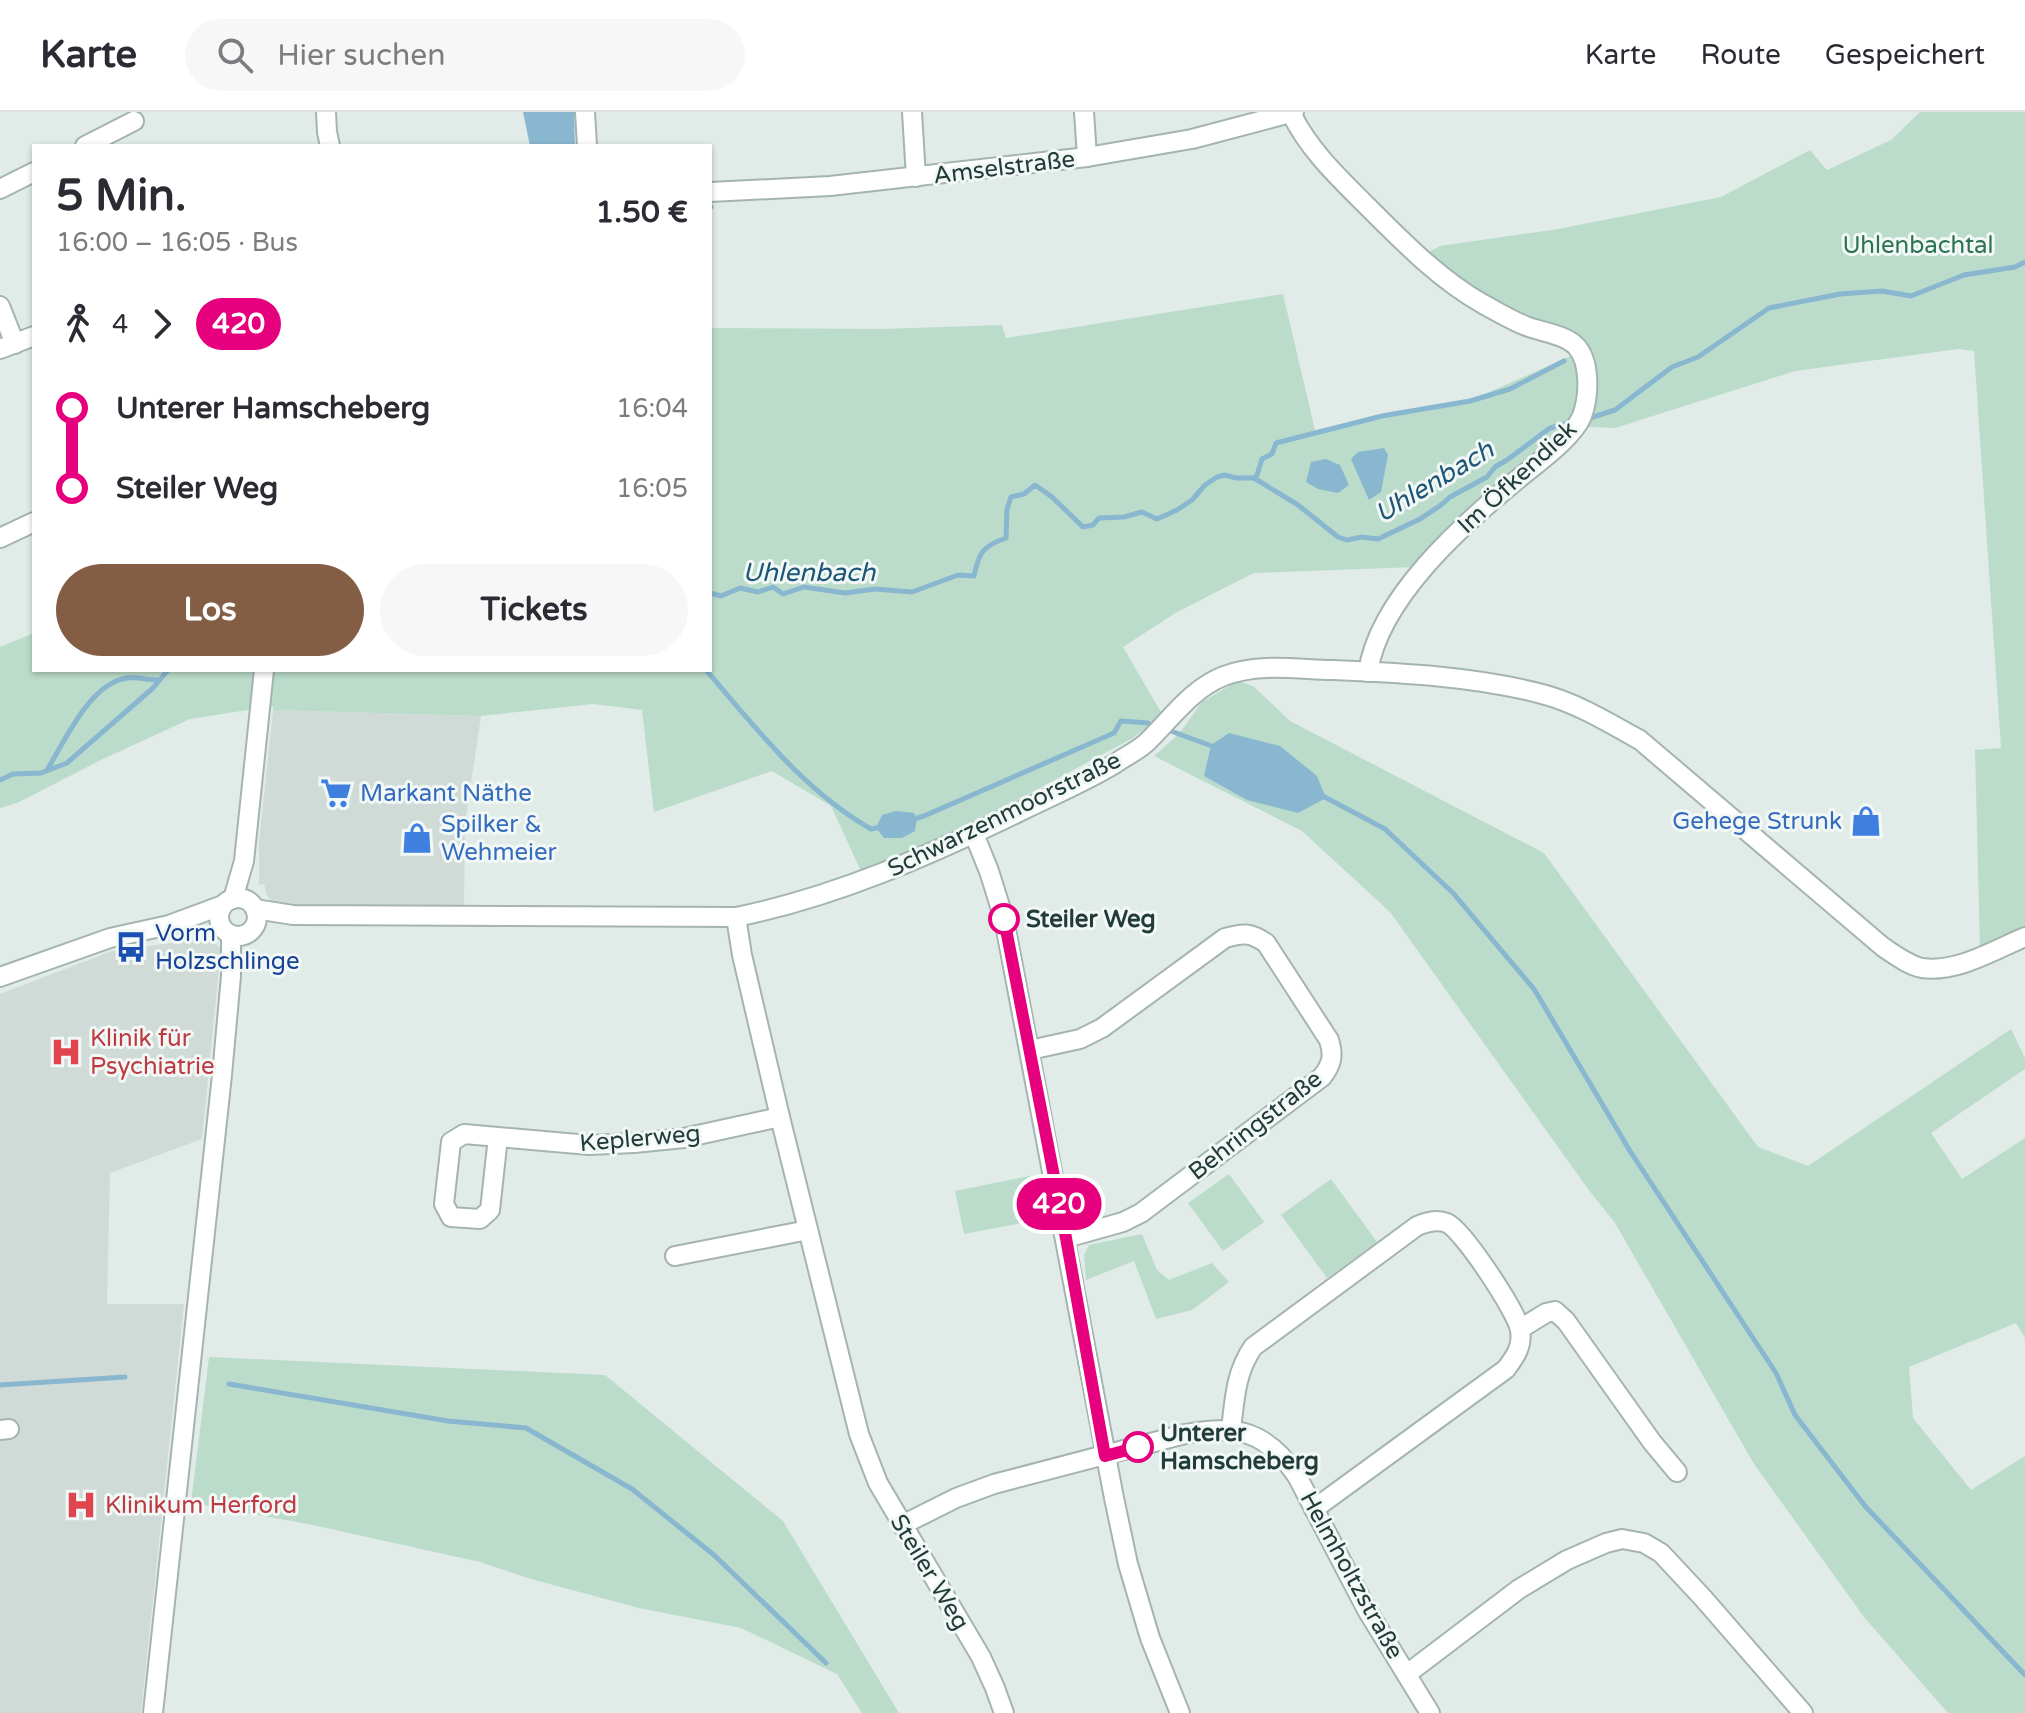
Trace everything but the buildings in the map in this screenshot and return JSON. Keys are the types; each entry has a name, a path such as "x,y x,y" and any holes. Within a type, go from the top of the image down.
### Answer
{"street":[{"path":"326,112 330,144"},
{"path":"585,112 587,144"},
{"path":"912,112 916,177"},
{"path":"1084,112 1087,157"},
{"name":"Amselstraße","path":"712,192 830,186 1087,157 1192,139 1292,112"},
{"name":"Im Öfkendiek","path":"1292,112 1301,134 1329,167 1446,279 1522,325 1568,340 1583,357 1586,372 1584,405 1574,429 1554,450 1484,507 1433,557 1393,612 1380,635 1368,672"},
{"path":"89,144 134,121"},
{"path":"0,189 32,173"},
{"path":"0,306 8,347 32,337"},
{"path":"0,538 32,523"},
{"name":"Schwarzenmoorstraße","path":"0,977 110,938 169,925 240,916 736,917 765,911 887,871 974,834 1098,774 1143,746 1202,688 1225,676 1266,667 1458,679 1544,695 1603,719 1640,740 1883,947 1908,963 1922,968 1946,968 2025,937"},
{"path":"153,1713 264,672"},
{"path":"974,834 1004,919 1128,1564 1150,1638 1180,1713"},
{"name":"Steiler Weg","path":"736,917 780,1117 859,1434 878,1483 981,1657 1004,1713"},
{"name":"Behringstraße","path":"1030,1050 1080,1039 1102,1028 1225,938 1242,933 1266,943 1329,1040 1333,1053 1332,1065 1322,1077 1141,1213 1123,1222 1066,1238"},
{"name":"Keplerweg","path":"498,1137 490,1210 480,1219 451,1217 444,1204 451,1142 464,1134 589,1145 634,1143 684,1138 780,1117"},
{"path":"1231,1429 1236,1384 1243,1363 1253,1347 1417,1226 1431,1221 1445,1222 1461,1234 1514,1312 1521,1343 1516,1356 1506,1369 1314,1509"},
{"path":"675,1256 808,1230"},
{"path":"1520,1329 1555,1311 1566,1321 1677,1472"},
{"name":"Helmholtzstraße","path":"902,1525 956,1498 994,1484 1185,1434 1231,1429 1252,1435 1271,1445 1297,1476 1367,1610 1430,1713"},
{"path":"1407,1674 1519,1589 1567,1560 1622,1539 1644,1543 1661,1553 1803,1713"}],"shaded area":[{"path":"273,710 481,716 465,823 464,907 274,906 264,884 259,885 259,843"},
{"name":"Klinikum Herford","path":"208,938 221,948 202,1139 110,1173 107,1304 184,1304 141,1713 0,1713 0,994 112,951"}],"green space":[{"name":"Uhlenbachtal","path":"1920,112 2025,112 2025,928 1980,950 1975,750 2001,748 1974,351 1958,349 1795,371 1615,428 1571,426 1415,567 1254,573 1177,612 1123,647 1162,714 1150,725 1131,739 941,841 861,871 831,806 772,771 654,812 642,710 593,704 481,716 273,710 273,706 190,719 17,803 0,808 0,647 32,634 32,672 712,672 712,328 882,329 1002,325 1006,338 1283,294 1315,430 1476,398 1575,354 1586,342 1521,319 1423,255 1440,246 1558,229 1721,197 1810,150 1827,170 1891,140"},
{"path":"1238,681 1253,686 1290,721 1544,853 1758,1147 1808,1166 2011,1029 2025,1058 2025,1069 1931,1133 1962,1179 2025,1138 2025,1338 2016,1323 1909,1367 1913,1418 1971,1490 2025,1456 2025,1713 1948,1713 1864,1617 1754,1464 1615,1223 1390,912 1302,831 1154,756 1179,734 1202,702"},
{"path":"1039,1174 1048,1218 964,1234 955,1191"},
{"path":"1229,1174 1264,1222 1223,1251 1188,1203"},
{"path":"1331,1179 1377,1242 1327,1278 1281,1215"},
{"path":"1142,1234 1157,1270 1169,1280 1212,1263 1229,1282 1192,1310 1156,1319 1134,1261 1086,1280 1084,1255 1089,1245"},
{"path":"209,1357 605,1375 783,1521 899,1713 862,1713 837,1674 741,1628 639,1608 480,1562 313,1525 191,1503"}],"water":[{"path":"523,112 574,112 575,144 530,144"},
{"path":"1384,448 1388,455 1381,492 1369,500 1351,459 1358,452"},
{"path":"1326,459 1340,465 1349,485 1338,493 1318,489 1306,482 1311,462"},
{"path":"1229,733 1280,746 1317,776 1326,798 1298,813 1247,800 1204,776 1211,745"},
{"path":"896,811 914,813 917,818 915,831 902,838 884,838 876,828 882,815"}],"waterway":[{"name":"Uhlenbach","path":"1590,418 1615,410 1672,367 1698,357 1769,308 1840,294 1882,291 1911,296 1964,275 2015,267 2025,262"},
{"path":"1254,478 1262,459 1272,454 1276,443 1382,416 1470,401 1510,389 1564,361"},
{"name":"Uhlenbach","path":"712,594 721,596 740,588 758,592 773,587 783,594 804,587 845,593 875,589 912,592 958,575 974,576 983,551 1006,538 1007,509 1011,497 1024,494 1035,485 1083,527 1093,525 1099,518 1124,517 1142,512 1157,519 1192,500 1217,477 1254,478 1298,505 1338,537 1347,540 1362,537 1378,539 1420,519 1450,497 1487,477 1495,467 1550,428 1571,422"},
{"name":"Uhlenbach","path":"0,780 13,774 41,773 67,763 153,688 166,672"},
{"path":"708,672 782,757 824,796 871,829 881,827"},
{"path":"47,770 70,729 101,690 127,678 159,680"},
{"path":"914,819 1114,733 1121,721 1148,723"},
{"path":"1171,731 1217,748"},
{"path":"1321,795 1385,829 1453,893 1534,989 1630,1151 1776,1373 1795,1415 1865,1506 2025,1675"},
{"path":"0,1385 125,1377"},
{"path":"229,1384 448,1421 526,1428 632,1489 714,1555 826,1663"}],"bus line":[{"name":"420","path":"1004,919 1105,1456 1138,1447"}],"place":[{"name":"Markant Näthe","path":"336,793"},
{"name":"Gehege Strunk","path":"1866,821"},
{"name":"Spilker & Wehmeier","path":"417,838"},
{"name":"Steiler Weg","path":"1004,919"},
{"name":"Vorm Holzschlinge","path":"131,947"},
{"name":"Klinik für Psychiatrie","path":"66,1052"},
{"name":"Unterer Hamscheberg","path":"1138,1447"},
{"name":"Klinikum Herford","path":"81,1505"}]}
